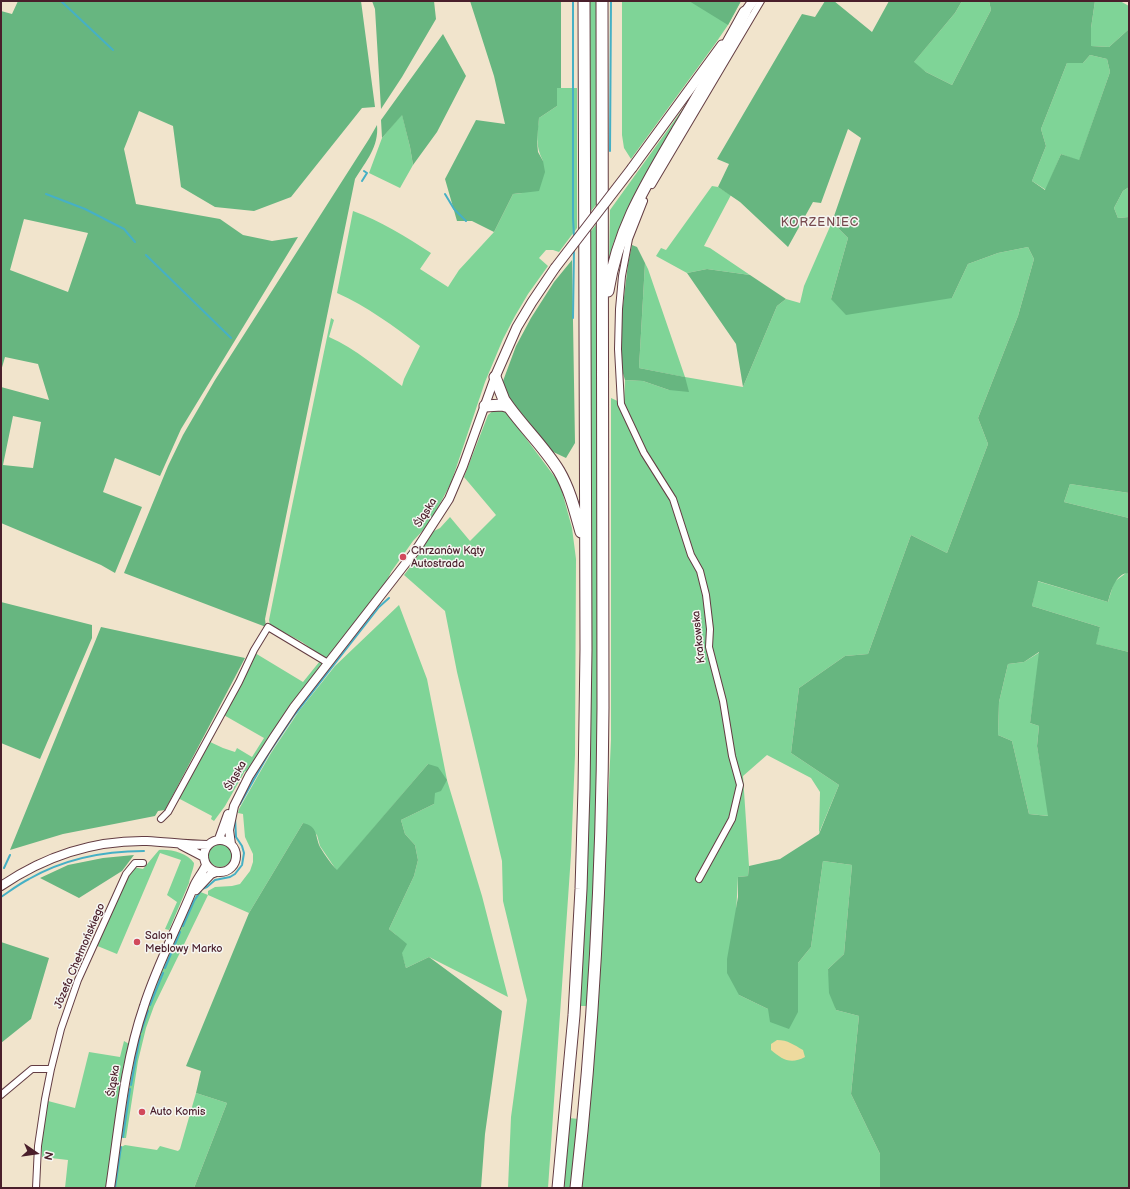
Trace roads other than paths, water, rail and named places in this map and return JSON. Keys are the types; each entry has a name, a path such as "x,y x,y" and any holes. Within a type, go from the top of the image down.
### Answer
{"highway":[{"path":"558,1188 571,1055 581,889 586,704 584,1"},
{"path":"576,1188 591,1021 600,842 603,714 602,1"},
{"path":"602,325 614,260 633,208 722,55 745,12"},
{"path":"495,377 504,400 509,408 550,458 564,482 574,507 585,550"},
{"path":"485,406 502,405 509,408"}],"main road":[{"path":"745,12 753,1"},
{"name":"Śląska","path":"231,844 229,830 234,806 249,776 274,736 294,707 416,550 439,515 459,478 495,377 517,327 532,302 555,268 698,79 745,12"},
{"name":"Śląska","path":"219,839 226,818 234,806"},
{"path":"179,844 205,861 211,870 216,872 230,869 236,861 236,852 228,841 219,839 211,842 205,848 205,861"},
{"path":"1,886 34,866 61,854 83,848 110,843 133,841 208,845"},
{"name":"Śląska","path":"110,1188 127,1077 136,1031 156,974 192,894 205,861"},
{"name":"Śląska","path":"192,894 207,878 216,872"}],"street":[{"name":"Krakowska","path":"699,879 732,819 740,785 732,756 723,701 710,647 709,615 706,594 700,571 691,555 673,499 644,453 626,417 620,400 618,349 619,309 625,256 635,222 649,190 761,1"},
{"path":"161,819 168,812 239,682 254,650 268,627 328,663"},
{"name":"Józefa Chełmońskiego","path":"36,1188 38,1146 51,1069 64,1018 78,980 126,874 135,863 143,863"},
{"path":"1,1095 32,1068 51,1069"}],"waterway":[{"path":"61,1 113,50"},
{"path":"573,1 574,237"},
{"path":"610,151 611,1"},
{"path":"362,181 367,173 364,171"},
{"path":"46,194 85,209 124,229 135,242"},
{"path":"445,194 454,209 466,221"},
{"path":"573,318 574,248"},
{"path":"146,255 231,338"},
{"path":"240,804 269,753 293,717 379,607 389,598"},
{"path":"183,926 194,901 202,889 207,887 215,880 230,877 235,874 242,865 244,853 242,846 236,837 235,817"},
{"path":"1,897 42,872 70,861 99,855 129,851 144,851"},
{"path":"4,868 10,855"},
{"path":"165,968 180,932"},
{"path":"150,1005 163,973"},
{"path":"141,1032 148,1011"},
{"path":"131,1085 140,1036"},
{"path":"123,1137 130,1089"},
{"path":"115,1188 121,1147"}],"place":[{"name":"Chrzanów Kąty Autostrada","path":"403,557"},
{"name":"Salon Meblowy Marko","path":"137,942"},
{"name":"Auto Komis","path":"142,1112"}],"district":[{"name":"KORZENIEC","path":"820,223"}]}
